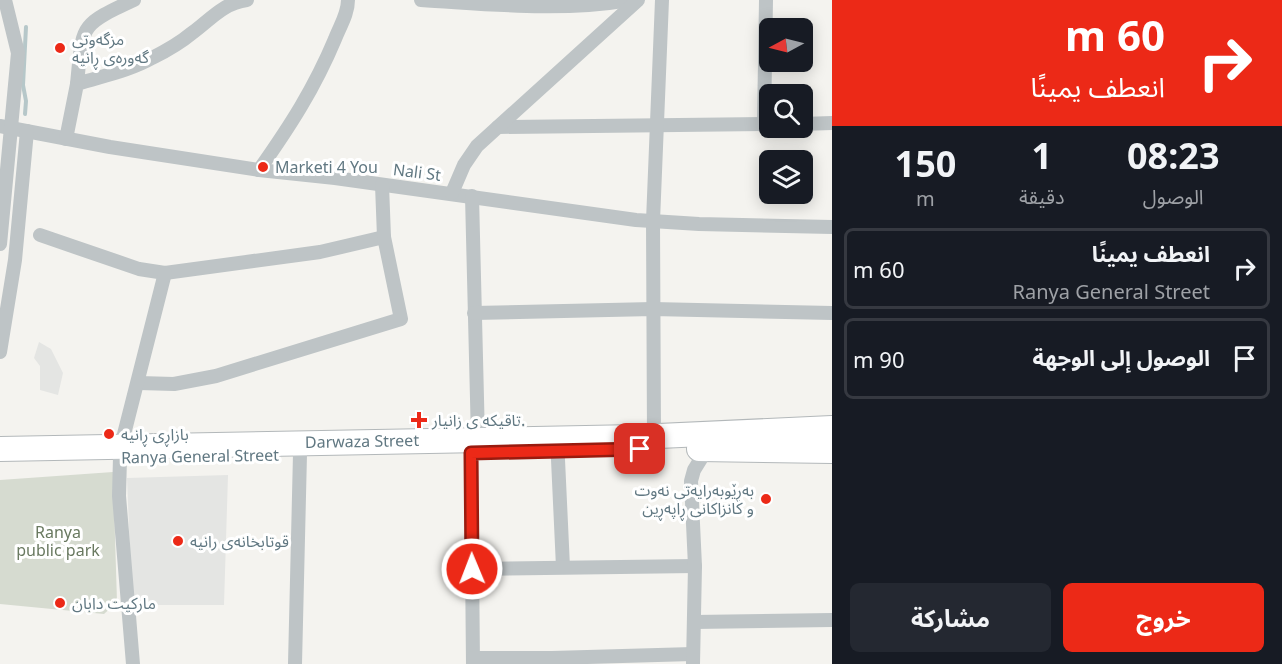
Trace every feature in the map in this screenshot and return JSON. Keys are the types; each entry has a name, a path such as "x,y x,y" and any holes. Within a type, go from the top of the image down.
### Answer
{"highway":[{"path":"557,444 654,436 832,428"},
{"name":"Ranya General Street","path":"0,460 120,452 300,454 557,444 832,451"},
{"name":"Darwaza Street","path":"0,449 120,452 475,446"}],"street":[{"path":"0,243 6,127 18,53 5,0"},
{"path":"66,139 77,84 81,40 85,29 94,19 134,0"},
{"path":"77,84 150,59 194,33 219,11 231,4 247,0"},
{"path":"259,170 291,126 311,92 345,14 348,0"},
{"path":"421,0 544,3 630,0"},
{"path":"452,193 464,165 477,146 638,0"},
{"path":"654,436 653,221 662,0"},
{"path":"765,0 766,84"},
{"path":"813,124 832,123"},
{"path":"498,127 759,124"},
{"name":"Nali St","path":"6,127 259,170 452,193 653,221 832,227"},
{"path":"0,352 15,260 27,131"},
{"path":"139,383 174,384 216,376 401,319 384,237 382,185"},
{"path":"472,196 475,446 472,569 473,661 552,658 693,659 695,566 691,481 694,470 707,449"},
{"path":"40,235 138,269 165,273 320,252 384,237"},
{"path":"133,664 119,496 120,452 165,273"},
{"path":"474,313 653,309 832,312"},
{"path":"557,444 563,567"},
{"path":"295,664 300,454"},
{"path":"472,569 695,566"},
{"path":"694,622 832,620"}],"shaded area":[{"path":"39,342 51,349 63,373 58,395 40,390 40,366 34,358"},
{"name":"قوتابخانەی رانیە","path":"228,475 224,605 132,605 127,478"}],"green space":[{"name":"Ranya public park","path":"113,472 117,602 104,614 0,604 0,480"}],"waterway":[{"path":"25,114 26,101 23,85 26,27"}],"place":[{"name":"مزگەوتی گەورەی ڕانیە","path":"60,48"},
{"name":"Marketi 4 You","path":"263,167"},
{"name":"تاقيكه ى زانيار.","path":"419,420"},
{"name":"بازاڕی ڕانیە","path":"109,434"},
{"name":"بەڕێوبەرایەتی نەوت و کانزاکانی ڕاپەڕین","path":"766,499"},
{"name":"قوتابخانەی رانیە","path":"178,541"},
{"name":"ماركيت دابان","path":"60,603"}],"route":[{"path":"472,569 471,453 640,449"}]}
